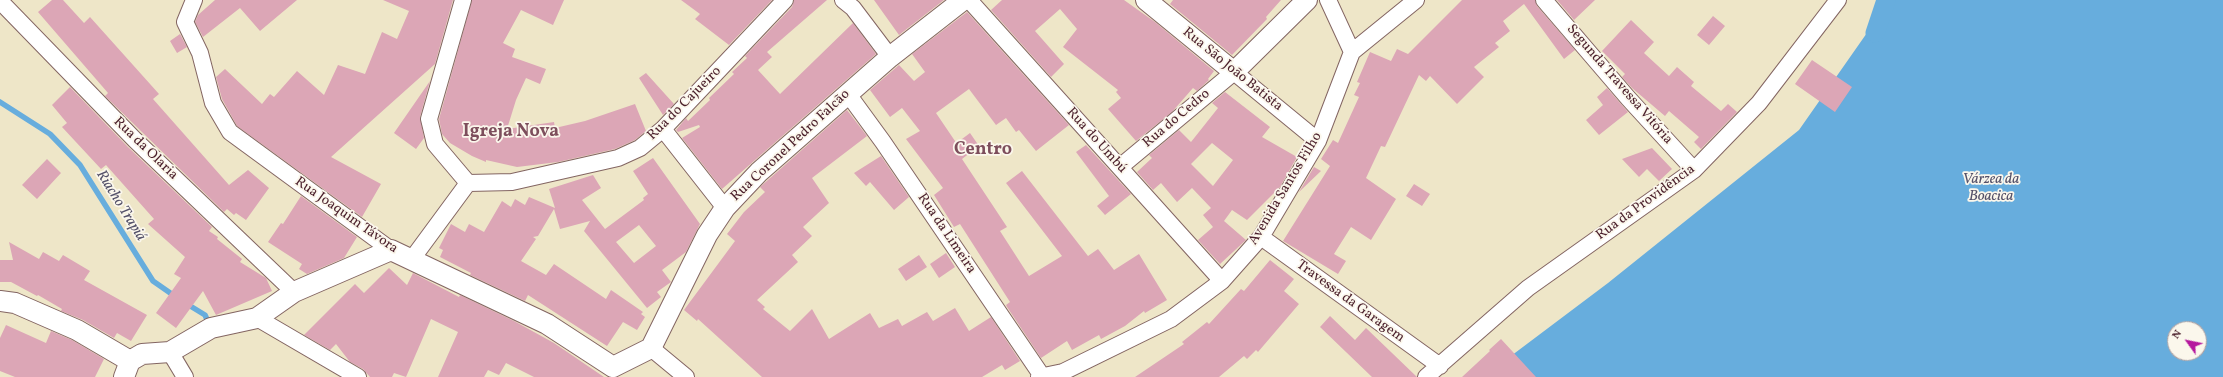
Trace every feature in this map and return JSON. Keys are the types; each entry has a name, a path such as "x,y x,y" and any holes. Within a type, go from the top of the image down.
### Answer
{"street":[{"path":"412,259 468,183 435,144 429,119 463,0"},
{"name":"Rua do Cajueiro","path":"468,183 512,182 618,158 640,148 664,129 785,0"},
{"path":"843,0 853,8 890,57"},
{"name":"Rua Coronel Pedro Falcão","path":"652,348 708,236 725,208 759,172 890,57 962,0"},
{"name":"Rua do Umbú","path":"969,0 1222,281"},
{"name":"Rua São João Batista","path":"1146,0 1318,141"},
{"path":"1234,72 1307,0"},
{"path":"1328,0 1352,52 1416,0"},
{"name":"Segunda Travessa Vitória","path":"1544,0 1628,98 1694,170"},
{"name":"Rua da Providência","path":"1426,377 1528,288 1694,170 1759,103 1838,0"},
{"name":"Rua da Olaria","path":"0,1 135,140 294,292"},
{"name":"Rua Joaquim Távora","path":"192,1 185,22 187,29 200,53 213,103 230,132 392,250 547,324 610,372"},
{"name":"Avenida Santos Filho","path":"1041,376 1064,374 1171,319 1222,281 1261,237 1318,141 1352,52"},
{"name":"Rua do Cedro","path":"1120,167 1234,72"},
{"name":"Rua da Limeira","path":"848,94 883,142 1041,376"},
{"path":"664,129 725,208"},
{"name":"Travessa da Garagem","path":"1261,237 1440,366"},
{"path":"0,301 15,304 78,330 127,369 142,354 170,352 211,328 221,324 257,318 294,292 392,250"},
{"path":"257,318 358,377"},
{"path":"610,372 652,348 686,377"},
{"path":"170,352 185,377"}],"water":[{"name":"Várzea da Boacica","path":"1890,0 2223,0 2223,377 1483,377 1608,283 1799,130"}],"building":[{"path":"52,0 63,0 84,23 90,17 159,94 153,99 229,185 248,170 269,188 246,220 236,213 234,215 227,209 224,212 105,96 108,93 38,12"},
{"path":"215,0 297,0 260,31 240,8 203,37 195,22 198,15"},
{"path":"383,0 453,0 435,64 331,157 381,184 362,217 237,126 222,99 216,77 225,69 262,104 270,94 274,97 297,71 324,95 338,65 365,74 382,32 397,39 409,11"},
{"path":"472,0 564,0 553,25 521,10 503,43 515,49 512,57 546,69 540,84 526,78 516,100 507,129 554,122 555,128 585,121 635,104 646,131 635,140 615,149 558,162 517,167 486,160 486,162 472,156 450,143 442,134 439,119"},
{"path":"681,0 772,0 729,45 695,19 700,14"},
{"path":"794,0 827,0 767,52 772,57 758,70 780,94 853,23 876,54 722,189 682,138 700,127 699,125 678,132 676,130 686,118 688,121 710,100 709,98 734,74 732,72 747,58 745,56 792,7"},
{"path":"874,0 944,0 899,35"},
{"path":"1002,0 1124,0 1155,22 1214,71 1208,79 1209,80 1197,91 1193,88 1172,112 1136,141 1108,109 1121,98 1116,92 1118,90 1063,47 1077,29 1060,9 1035,31 1064,64 1051,77 991,10"},
{"path":"1173,0 1281,0 1266,17 1267,19 1232,55 1170,4"},
{"path":"1462,0 1535,0 1537,6 1575,50 1564,59 1524,4 1503,21 1510,31 1495,43 1499,47 1474,67 1484,77 1457,104 1430,76 1426,81 1419,75 1385,147 1381,146 1366,178 1396,199 1371,240 1351,227 1334,254 1346,261 1338,274 1283,241 1330,166 1321,159 1333,140 1338,143 1359,97 1354,95 1360,83 1357,82 1370,52 1391,61 1397,49 1408,54"},
{"path":"1557,0 1595,0 1574,20"},
{"path":"967,12 1069,125 1036,151 1019,130 1016,132 1006,118 996,125 969,89 936,113 955,141 958,142 970,133 979,146 962,159 1007,227 1000,231 1029,276 1062,256 1006,183 1022,171 1088,256 1098,249 1114,270 1139,254 1167,300 1145,313 1144,311 1125,326 1101,339 1099,335 1072,350 1067,341 1041,358 1007,307 1006,305 1010,302 960,224 954,227 934,195 943,188 906,139 920,131 902,108 890,117 870,90 899,65 914,81 925,72 912,54"},
{"path":"1713,16 1725,26 1709,45 1697,35"},
{"path":"1631,20 1654,42 1644,53 1669,76 1677,67 1694,82 1691,86 1721,111 1728,104 1737,112 1701,149 1694,142 1699,137 1669,111 1665,116 1632,88 1622,77 1625,74 1602,51"},
{"path":"180,34 187,47 177,53 170,41"},
{"path":"1812,60 1852,87 1835,112 1795,84"},
{"path":"646,73 674,104 663,115 639,78"},
{"path":"430,81 420,117 424,138 416,149 394,133"},
{"path":"70,87 128,147 212,227 209,231 218,237 217,239 242,259 240,262 266,278 272,291 216,315 203,291 176,328 156,313 181,278 174,274 185,257 148,224 154,219 106,165 101,169 62,127 67,123 52,105"},
{"path":"1607,88 1628,112 1599,135 1586,120 1603,105 1597,97"},
{"path":"1225,92 1270,127 1262,137 1297,157 1280,187 1247,220 1232,210 1224,221 1246,240 1220,264 1198,240 1213,227 1203,215 1211,208 1192,188 1177,202 1161,183 1153,190 1137,172 1152,158 1149,155 1179,130 1191,142 1218,108 1212,103","holes":["1212,143 1233,160 1213,186 1191,164"]},
{"path":"847,110 867,136 812,178 829,203 803,227 812,236 792,255 798,262 757,300 765,307 763,309 790,331 812,309 829,339 870,313 879,328 898,319 902,326 927,312 933,321 955,308 969,331 991,317 1020,361 1005,370 1002,365 982,377 762,377 698,319 697,321 684,310 735,241 727,234 744,212 765,192 760,187"},
{"path":"1086,145 1131,194 1105,215 1097,206 1109,196 1076,152"},
{"path":"1652,148 1672,169 1659,181 1647,169 1639,177 1622,159"},
{"path":"881,156 909,197 894,210 870,182 866,186 854,173"},
{"path":"653,158 700,224 686,252 662,270 671,282 657,292 661,297 647,308 584,231 590,221 560,229 554,209 538,236 533,237 536,239 521,261 546,275 554,264 606,299 611,290 643,312 641,314 645,317 637,330 623,322 607,346 528,295 525,301 470,275 471,273 440,257 443,250 439,248 451,224 465,232 469,224 484,232 502,201 511,207 515,199 525,205 529,197 555,208 549,189 593,175 601,188 582,200 605,229 644,200 643,198 648,194 633,171","holes":["639,225 656,246 634,263 616,242"]},
{"path":"47,159 61,173 37,199 22,185"},
{"path":"1314,167 1321,171 1299,192"},
{"path":"1414,184 1430,194 1422,206 1406,196"},
{"path":"301,196 357,237 344,258 307,274 299,269 302,264 268,242 281,223 283,224"},
{"path":"9,242 39,259 43,252 59,261 63,255 90,271 84,280 147,315 131,341 117,333 114,338 83,320 61,311 62,309 38,295 37,296 11,282 0,282 0,260 13,260"},
{"path":"946,253 955,267 939,278 930,264"},
{"path":"919,255 927,267 906,281 898,269"},
{"path":"1270,260 1294,279 1284,291 1299,304 1258,352 1256,350 1247,359 1244,356 1219,377 1135,377 1184,344 1182,342 1207,322 1209,324 1241,289 1244,291"},
{"path":"389,268 407,285 413,273 459,297 460,295 514,321 554,343 604,377 534,377 506,363 499,375 488,370 484,377 438,377 458,332 431,319 406,377 394,373 392,377 370,377 363,369 350,362 336,344 330,350 304,335 355,284 364,293"},
{"path":"1330,316 1355,340 1366,328 1417,377 1372,377 1320,327"},
{"path":"6,325 46,343 51,331 72,340 104,359 95,377 15,377 0,371 0,338"},
{"path":"1501,339 1536,377 1462,377 1490,351 1489,350"}],"waterway":[{"path":"1875,33 1886,0"},
{"name":"Riacho Trapiá","path":"0,102 50,134 80,165 153,281 176,297"},
{"name":"Riacho Trapiá","path":"187,304 205,315 210,326"}],"district":[{"name":"Igreja Nova","path":"511,133"},
{"name":"Centro","path":"983,151"}]}
